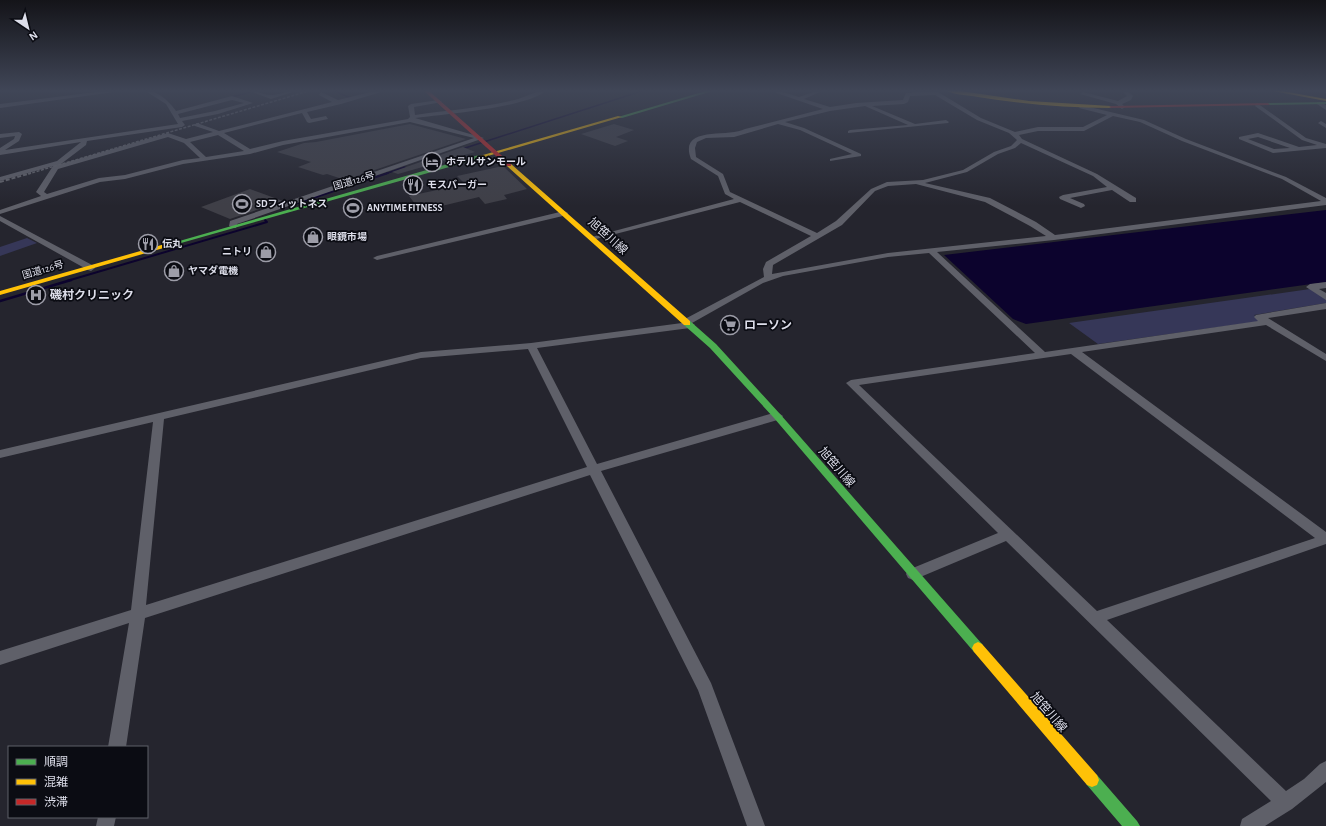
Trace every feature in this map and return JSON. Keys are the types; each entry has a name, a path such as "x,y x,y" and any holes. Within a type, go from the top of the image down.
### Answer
{"main road":[{"name":"旭笹川線","path":"469,129 713,346 777,416 1132,826"},
{"name":"国道126号","path":"0,294 233,227 346,188 495,152 578,129"}],"street":[{"path":"0,152 84,141 160,129"},
{"path":"206,129 219,132 236,141 250,152"},
{"path":"0,179 168,135 181,141 186,141 233,129"},
{"path":"0,212 99,180 125,177 160,167 250,152 283,143 358,129"},
{"path":"448,129 481,138"},
{"path":"752,129 747,130 743,134 734,136 701,138 694,141 692,148 693,158 720,175 724,181 727,193 816,236"},
{"path":"800,129 859,155 832,160"},
{"path":"850,132 881,129"},
{"path":"1003,129 1016,134 1020,140 1095,175 1133,200"},
{"path":"1016,134 1038,129 1085,129"},
{"path":"1159,129 1184,140 1271,172 1326,202"},
{"path":"1290,129 1304,139 1326,146"},
{"path":"0,136 19,134 17,140 0,152"},
{"path":"1297,148 1258,135 1241,138 1273,151 1326,146"},
{"path":"233,227 233,223 346,188 481,138"},
{"path":"768,278 767,270 769,264 839,222 873,190 887,184 926,181 965,171 996,153 1013,147 1020,140"},
{"path":"46,197 40,192 57,165 84,144 84,141"},
{"path":"186,141 205,159"},
{"path":"913,183 987,200 1033,224 1054,238"},
{"path":"1082,206 1063,197 1113,188"},
{"path":"592,238 740,200"},
{"path":"0,454 421,355 531,346 688,323 768,278 860,260 930,250 1054,238 1326,202"},
{"path":"377,258 564,213"},
{"path":"0,218 91,268"},
{"path":"930,250 1044,356"},
{"path":"1326,285 1310,287 1326,297"},
{"path":"1326,306 1259,317 1326,358"},
{"path":"1268,322 1075,352 851,383 1286,803"},
{"path":"531,346 595,469 705,688 756,826"},
{"path":"1075,352 1326,539"},
{"path":"0,658 138,616 595,469 777,416"},
{"path":"117,746 138,616 158,417"},
{"path":"913,574 1008,535"},
{"path":"1095,618 1326,539"},
{"path":"1249,826 1286,803 1310,785 1326,770"}],"shaded area":[{"path":"1326,210 1326,282 1026,324 1013,319 944,255"},
{"path":"27,238 37,243 0,256 0,247"},
{"path":"1310,289 1326,299 1326,303 1254,315 1262,321 1098,344 1069,323"}],"building":[{"path":"386,129 427,129 466,139 345,180 298,167 311,162 277,152 304,143"},
{"path":"599,129 629,129 634,130 616,137 628,141 615,146 581,134"},
{"path":"463,147 475,152 398,174 392,172"},
{"path":"503,166 527,189 504,195 507,199 485,204 479,197 425,210 423,208 419,209 409,196 465,184 457,176"},
{"name":"SDフィットネス","path":"250,189 283,201 230,219 201,207"}],"waterway":[{"path":"462,149 525,129"},
{"path":"385,174 405,167"},
{"path":"298,203 385,174"},
{"path":"67,281 267,222 265,220"},
{"path":"0,301 71,280"}],"railway":[{"path":"28,174 182,129"},
{"path":"0,182 31,173"}],"traffic: fast":[{"path":"172,244 479,157"},
{"path":"687,323 713,346 777,416 978,648"},
{"path":"1092,780 1132,826"}],"traffic: slow":[{"path":"479,157 579,129"},
{"path":"509,165 687,323"},
{"path":"0,293 172,244"},
{"path":"978,648 1092,780"}],"traffic: jam":[{"path":"468,129 509,165"}],"place":[{"name":"ホテルサンモール","path":"432,162"},
{"name":"モスバーガー","path":"413,185"},
{"name":"SDフィットネス","path":"242,204"},
{"name":"ANYTIME FITNESS","path":"353,208"},
{"name":"眼鏡市場","path":"313,237"},
{"name":"伝丸","path":"148,244"},
{"name":"ニトリ","path":"266,252"},
{"name":"ヤマダ電機","path":"174,271"},
{"name":"磯村クリニック","path":"36,295"},
{"name":"ローソン","path":"730,325"}]}
